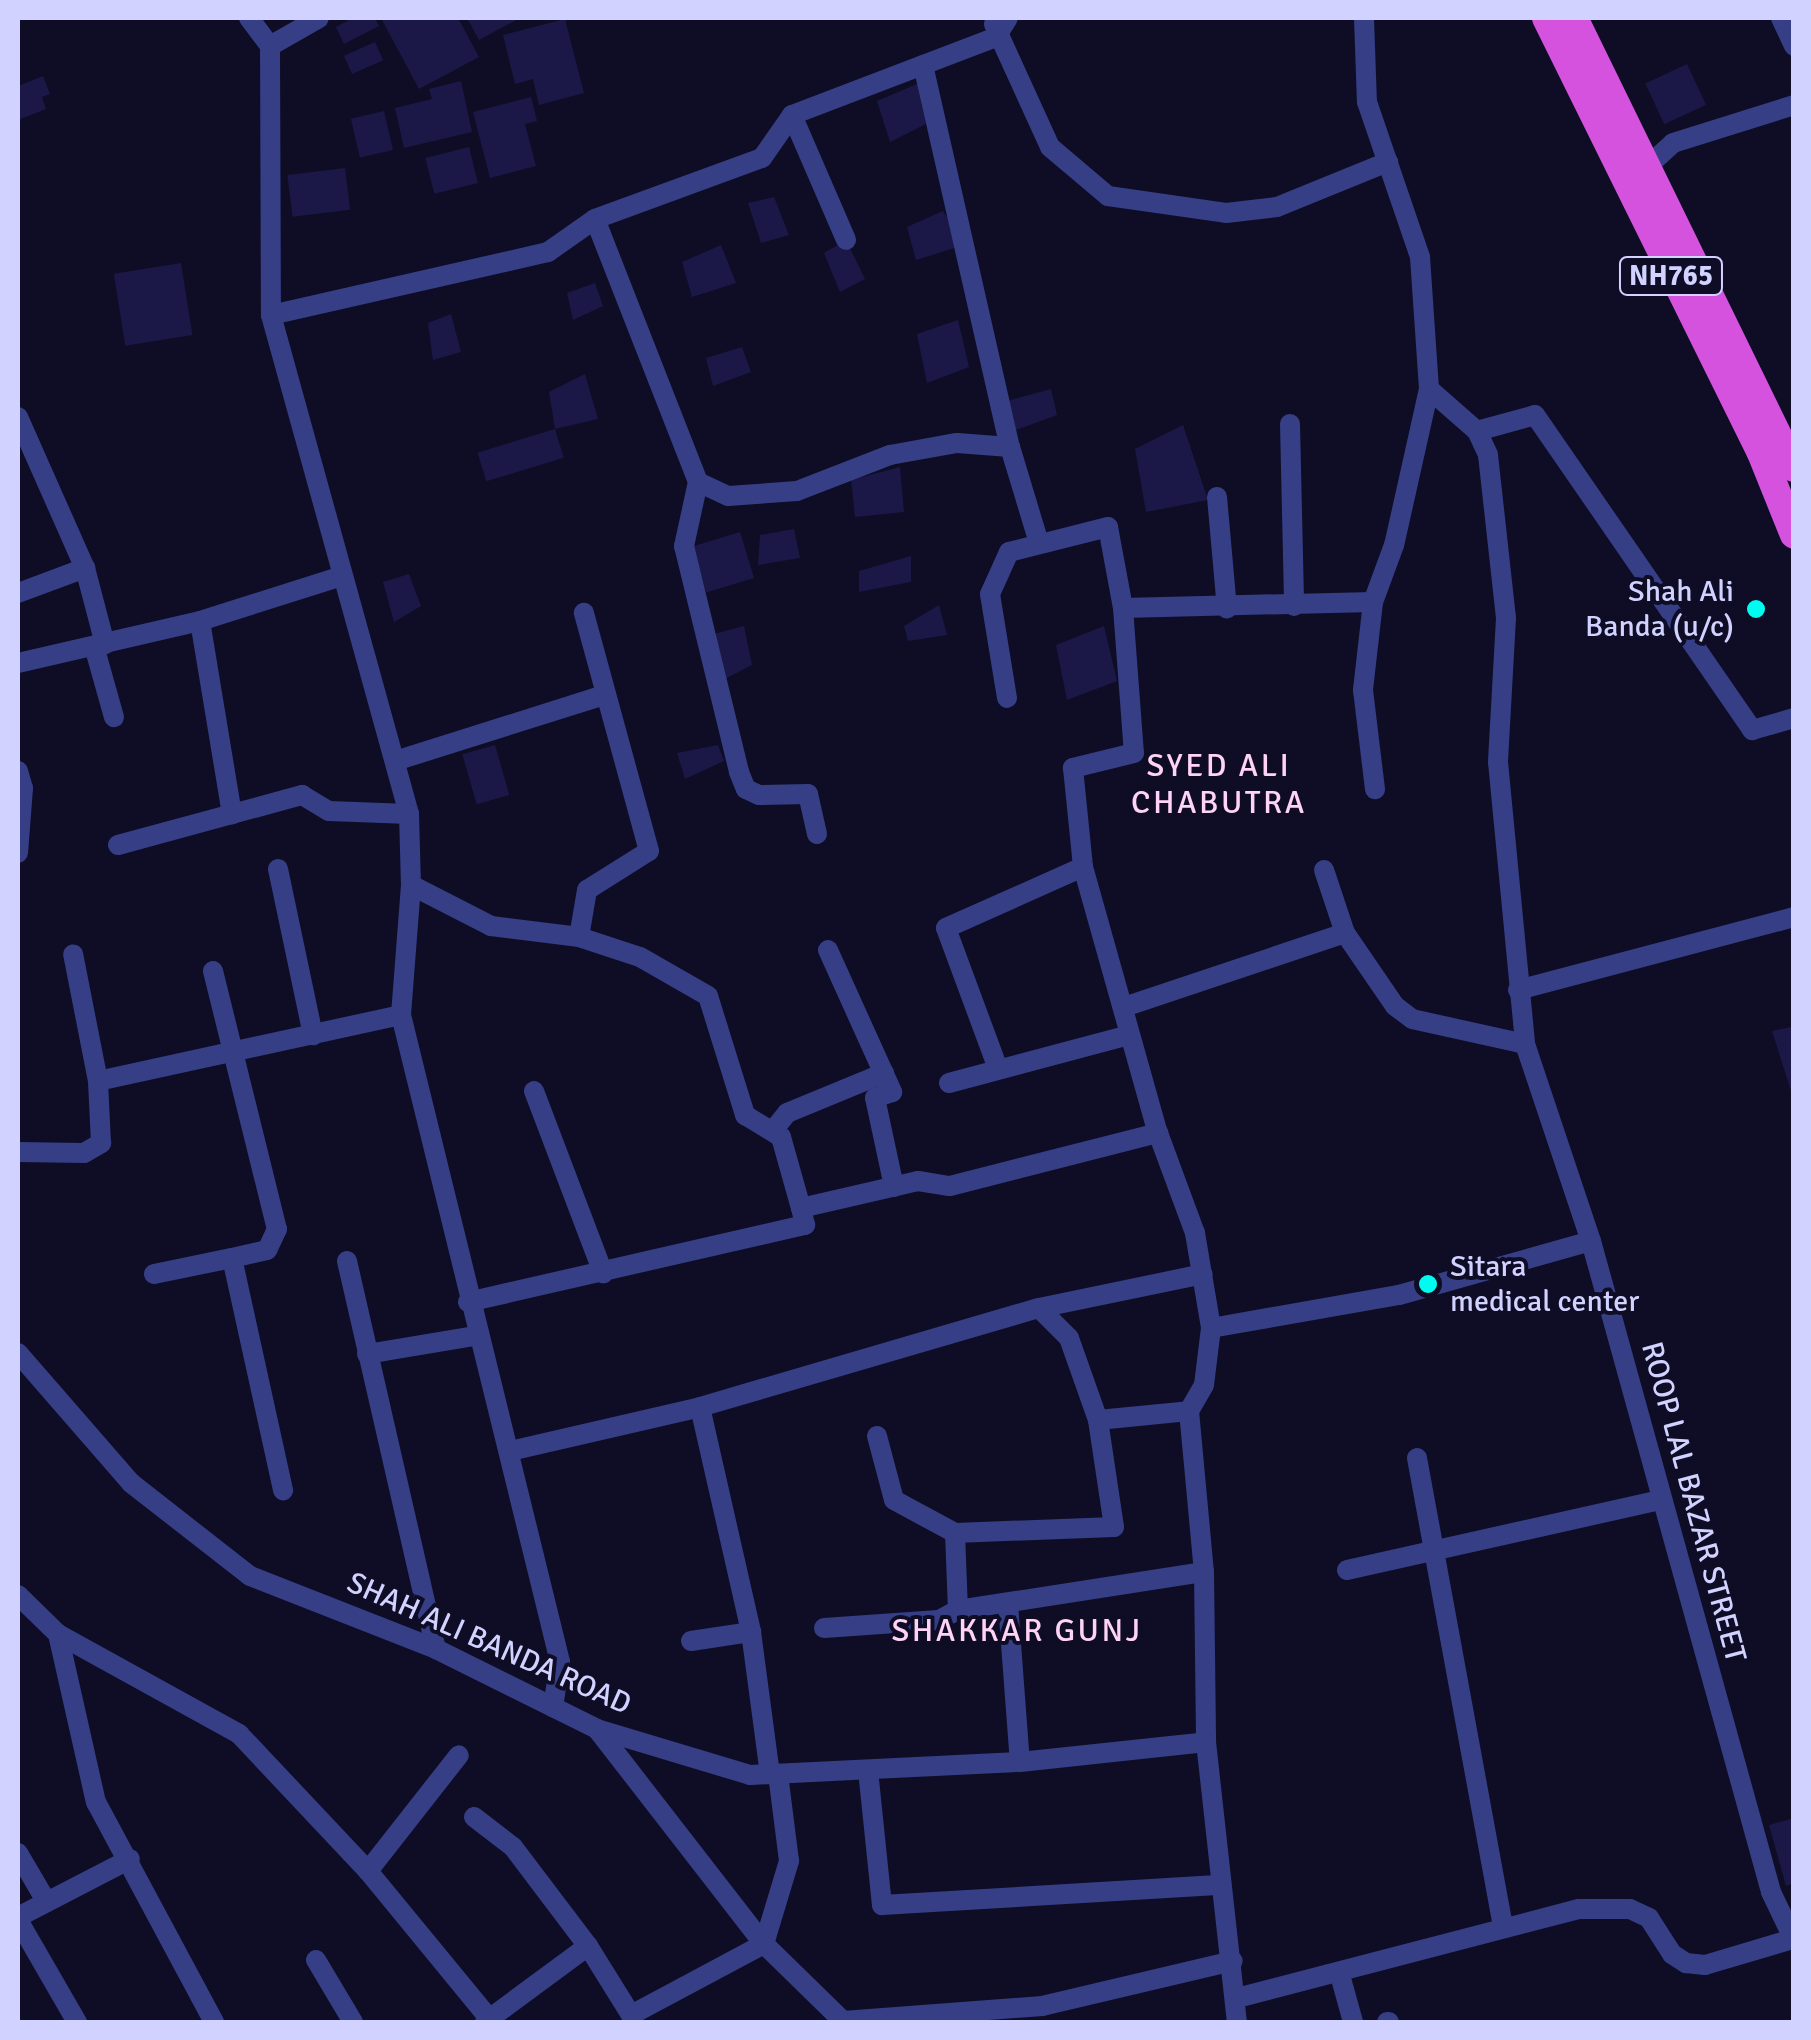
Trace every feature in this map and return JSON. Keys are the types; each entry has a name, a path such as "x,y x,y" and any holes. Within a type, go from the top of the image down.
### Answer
{"highway":[{"name":"NH765","path":"1546,18 1794,468"},
{"name":"NH765","path":"1574,18 1634,177 1794,535"}],"street":[{"path":"249,18 270,46 271,315 409,814 411,884 402,1016 475,1336 510,1451 560,1662 553,1708"},
{"path":"270,46 319,18"},
{"path":"271,315 548,252 596,219 762,158 792,115 923,64 1008,18"},
{"path":"1364,18 1367,102 1420,257 1429,388 1394,545 1373,602 1363,690 1376,789"},
{"path":"1781,18 1794,46"},
{"path":"994,27 1050,146 1108,196 1226,213 1276,207 1388,162"},
{"path":"923,64 1010,447 1038,544"},
{"path":"1634,177 1673,143 1794,105"},
{"path":"792,115 846,240"},
{"path":"596,219 698,482 684,546 739,772 746,788 759,795 808,794 817,834"},
{"path":"1429,388 1477,431 1535,415 1752,730 1794,718"},
{"path":"19,424 86,568 114,717"},
{"path":"1290,424 1294,606"},
{"name":"ROOP LAL BAZAR STREET","path":"1477,431 1488,455 1506,618 1498,762 1525,1044 1591,1241 1771,1892 1793,1939"},
{"path":"698,482 728,496 798,491 890,455 958,443 1010,447"},
{"path":"1217,497 1227,609"},
{"path":"1007,698 990,594 1009,552 1108,527 1123,608 1134,753 1073,768 1083,867 1129,1036 1203,1274 1211,1328 1204,1384 1189,1411 1204,1572 1206,1742 1237,2022"},
{"path":"18,593 86,568"},
{"path":"18,663 200,621 342,576"},
{"path":"1123,608 1227,609 1373,602"},
{"path":"579,937 588,890 649,854 584,613"},
{"path":"200,621 232,814"},
{"path":"396,760 604,696"},
{"path":"18,770 23,788 18,853"},
{"path":"118,845 302,794 329,811 409,814"},
{"path":"997,1066 946,928 1083,867"},
{"path":"278,869 312,1035"},
{"path":"1324,870 1345,933 1395,1006 1412,1019 1525,1044"},
{"path":"411,884 491,926 579,937 640,957 708,996 745,1115 752,1126 775,1128"},
{"path":"1518,990 1794,918"},
{"path":"1124,1007 1345,933"},
{"path":"828,950 892,1092 875,1098 894,1187"},
{"path":"18,1152 98,1148 98,1081 72,954"},
{"path":"154,1274 267,1250 278,1238 213,971"},
{"path":"98,1081 402,1016"},
{"path":"949,1083 997,1066 1129,1036"},
{"path":"775,1128 788,1113 884,1074"},
{"path":"534,1090 604,1273"},
{"path":"468,1302 805,1225 775,1128"},
{"path":"801,1208 918,1181 950,1186 1158,1133"},
{"path":"1211,1328 1400,1295 1591,1241"},
{"path":"232,1258 283,1490"},
{"path":"347,1262 436,1649"},
{"path":"510,1451 700,1406 1038,1308 1203,1274"},
{"path":"877,1436 894,1500 955,1532 1114,1527 1098,1420 1069,1338 1038,1308"},
{"path":"367,1354 475,1336"},
{"name":"SHAH ALI BANDA ROAD","path":"18,1353 131,1483 250,1576 436,1649 598,1728 750,1775 1020,1762 1206,1742"},
{"path":"474,1817 513,1846 588,1946 630,2015 764,1944 789,1861 751,1632 700,1406"},
{"path":"1098,1420 1189,1411"},
{"path":"1416,1458 1438,1552 1503,1927"},
{"path":"1347,1570 1661,1500"},
{"path":"955,1532 958,1610"},
{"path":"824,1628 939,1620 958,1610 1204,1572"},
{"path":"1008,1604 1020,1762"},
{"path":"22,1608 58,1634 239,1734 368,1871 488,2022 588,1946"},
{"path":"691,1641 751,1632"},
{"path":"58,1634 96,1802 130,1859 214,2022"},
{"path":"598,1728 764,1944 844,2022 1042,2006 1233,1962"},
{"path":"368,1871 460,1755"},
{"path":"868,1770 882,1905 1222,1884"},
{"path":"18,1853 46,1901"},
{"path":"77,2022 18,1919 130,1859"},
{"path":"1237,1998 1340,1975 1579,1909 1630,1909 1650,1918 1672,1954 1705,1965 1793,1939"},
{"path":"316,1960 353,2022"},
{"path":"1340,1975 1353,2022"}],"building":[{"path":"353,18 375,18 379,26 344,44 336,27"},
{"path":"381,18 458,18 479,57 419,89"},
{"path":"467,18 520,18 479,40"},
{"path":"565,19 584,93 539,105 533,79 515,84 503,35"},
{"path":"375,42 383,60 352,74 344,56"},
{"path":"1687,64 1706,105 1664,124 1645,83"},
{"path":"43,76 50,94 42,97 46,109 18,120 18,86"},
{"path":"461,81 472,132 404,148 395,108 432,99 429,89"},
{"path":"917,84 926,124 890,142 877,101"},
{"path":"531,97 537,121 525,124 536,166 490,178 473,112"},
{"path":"384,111 393,150 360,158 351,119"},
{"path":"469,147 478,183 434,194 425,158"},
{"path":"345,168 350,210 293,217 287,175"},
{"path":"774,197 789,235 761,243 748,203"},
{"path":"943,211 964,245 916,260 907,227"},
{"path":"846,240 865,279 840,292 824,253"},
{"path":"721,245 736,283 692,297 682,262"},
{"path":"181,263 192,335 125,346 114,274"},
{"path":"595,283 603,306 573,320 567,293"},
{"path":"451,314 461,352 433,360 428,323"},
{"path":"958,320 969,367 927,383 917,334"},
{"path":"742,347 751,372 713,386 706,358"},
{"path":"585,374 598,419 555,429 549,392"},
{"path":"1051,389 1057,415 1013,431 1007,401"},
{"path":"1183,425 1208,500 1146,512 1135,449"},
{"path":"555,429 564,458 486,481 478,453"},
{"path":"900,467 904,512 855,517 851,480"},
{"path":"794,529 800,558 758,565 760,535"},
{"path":"740,532 754,578 706,593 692,547"},
{"path":"911,556 911,582 859,592 859,571"},
{"path":"409,574 421,606 394,622 383,582"},
{"path":"939,605 947,635 908,641 904,626"},
{"path":"744,626 752,665 717,683 714,634"},
{"path":"1104,626 1117,681 1067,700 1056,645"},
{"path":"495,745 509,795 477,804 462,754"},
{"path":"718,745 724,761 685,779 677,753"},
{"path":"1791,1027 1794,1034 1792,1094 1772,1031"},
{"path":"1794,1818 1794,1883 1786,1886 1769,1825"}],"place":[{"name":"Shah Ali Banda (u/c)","path":"1756,609"},
{"name":"Sitara medical center","path":"1428,1284"}],"district":[{"name":"SYED ALI CHABUTRA","path":"1219,786"},
{"name":"SHAKKAR GUNJ","path":"1017,1631"}]}
